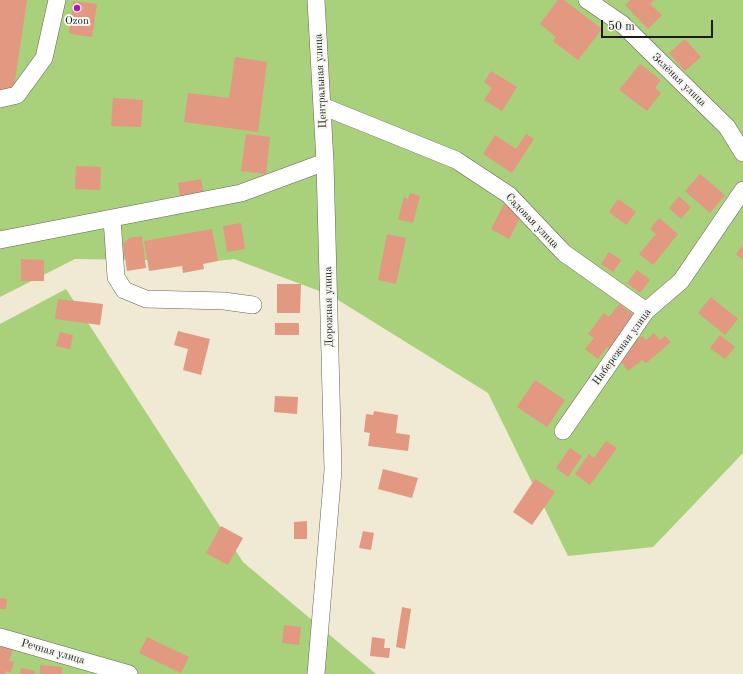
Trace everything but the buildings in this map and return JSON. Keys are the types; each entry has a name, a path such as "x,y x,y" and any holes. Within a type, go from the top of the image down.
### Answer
{"street":[{"path":"0,99 17,95 44,58 57,0"},
{"name":"Центральная улица","path":"316,0 325,162"},
{"name":"Зелёная улица","path":"587,0 622,24 672,73 727,127 743,153"},
{"name":"Садовая улица","path":"322,106 456,160 509,195 564,253 646,311"},
{"path":"0,240 241,194 325,162"},
{"name":"Дорожная улица","path":"316,674 333,470 325,162"},
{"name":"Набережная улица","path":"563,431 646,311 681,281 743,190"},
{"path":"112,219 116,277 124,290 146,299 224,301 253,305"},
{"name":"Речная улица","path":"0,637 130,674"}],"green space":[{"path":"0,0 743,0 743,453 653,547 568,556 488,393 330,295 234,259 218,261 75,259 0,297"},
{"path":"66,289 243,562 376,674 0,674 0,324"}],"place":[{"name":"Ozon","path":"77,8"}]}
